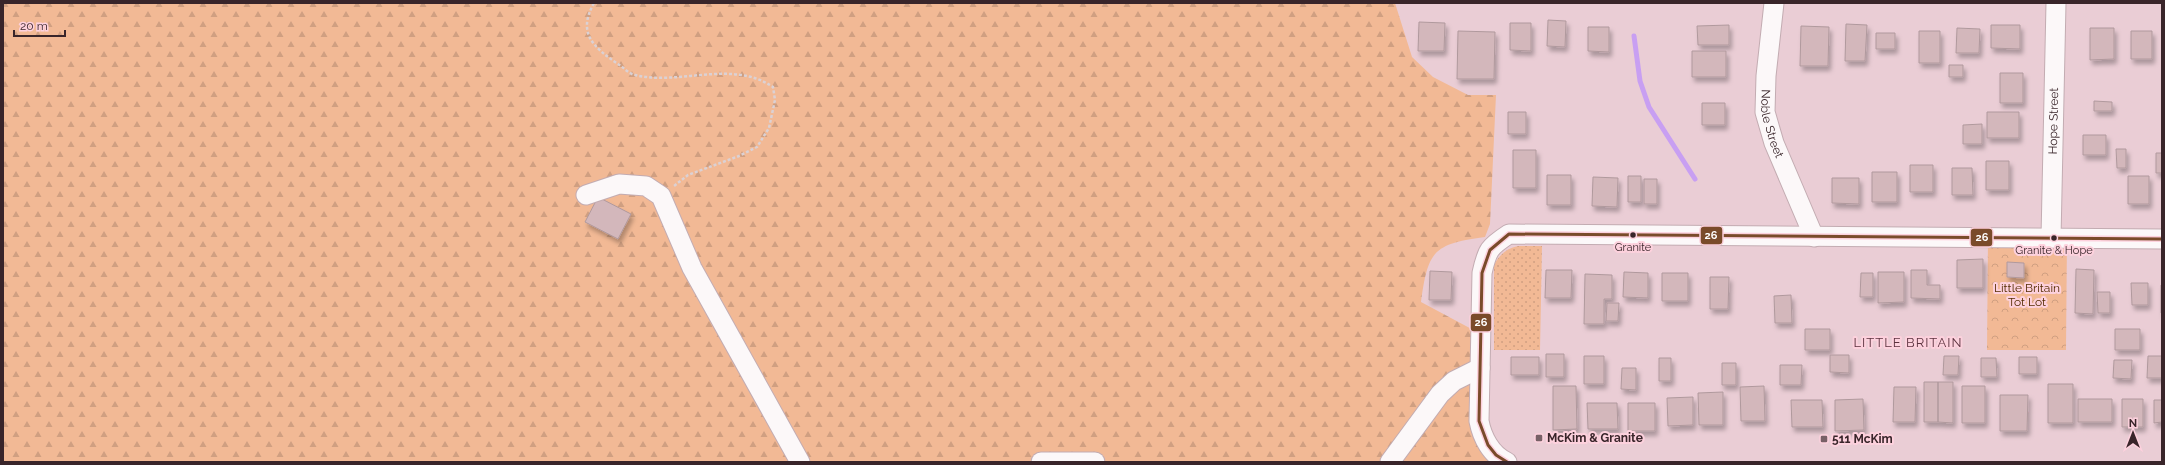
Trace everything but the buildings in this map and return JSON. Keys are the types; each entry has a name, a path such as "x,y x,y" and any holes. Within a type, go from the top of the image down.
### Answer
{"street":[{"name":"Noble Street","path":"1774,3 1766,76 1765,112 1774,143 1814,237"},
{"name":"Hope Street","path":"2051,238 2056,3"},
{"path":"586,195 619,184 646,186 661,196 692,268 800,462"},
{"path":"1507,462 1501,459 1482,435 1479,421 1482,273 1486,253 1497,242 1509,234 2162,239"},
{"path":"1390,462 1440,394 1454,381 1480,368"},
{"path":"1041,462 1095,462"}],"path":[{"path":"594,3 588,14 587,36 598,51 634,75 670,78 737,74 762,80 773,87 775,100 769,128 757,147 739,156 688,175 661,196"}],"green space":[{"path":"3,3 1395,3 1412,57 1433,77 1468,95 1496,95 1490,224 1485,237 1454,243 1444,247 1436,253 1427,271 1421,302 1479,333 1477,422 1503,462 3,462"},
{"name":"Little Britain Tot Lot","path":"1988,238 2067,239 2066,350 1987,350"},
{"path":"1518,246 1542,246 1540,350 1494,350 1494,265 1504,252 1510,248"}],"waterway":[{"path":"1634,36 1640,81 1649,107 1695,179"}],"transit line":[{"name":"26","path":"1507,462 1496,455 1488,445 1479,421 1482,273 1490,250 1509,234 2162,239"}],"place":[{"name":"Granite","path":"1633,235"},
{"name":"Granite & Hope","path":"2054,238"},
{"name":"McKim & Granite","path":"1539,438"},
{"name":"511 McKim","path":"1824,439"}],"district":[{"name":"LITTLE BRITAIN","path":"1908,342"}]}
